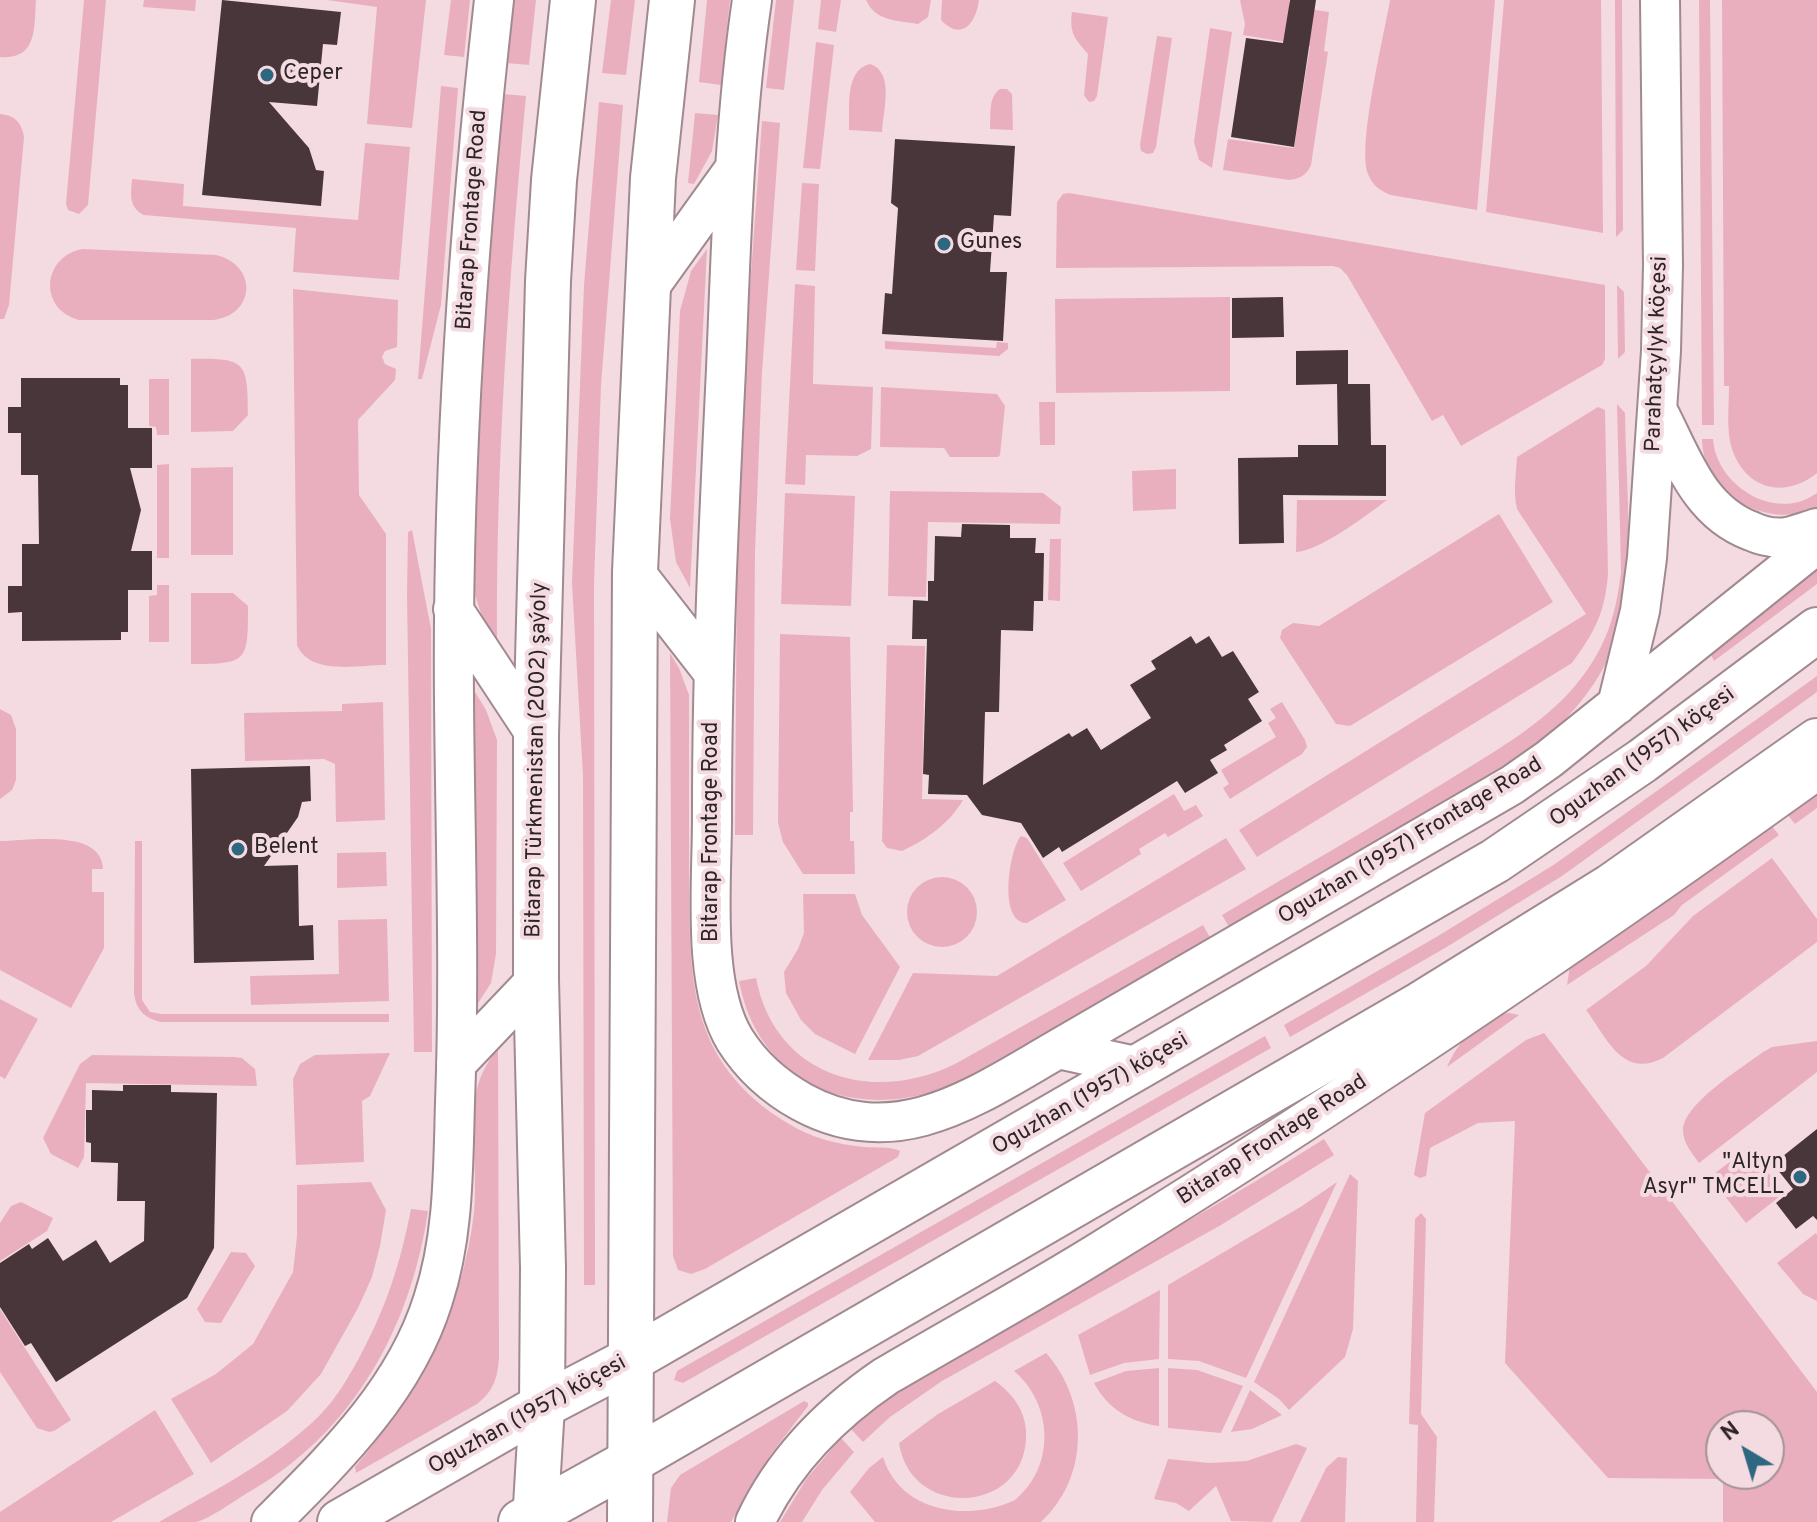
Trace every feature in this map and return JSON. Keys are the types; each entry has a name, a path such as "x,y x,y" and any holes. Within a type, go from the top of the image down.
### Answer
{"main road":[{"name":"Bitarap Türkmenistan (2002) şaýoly","path":"531,1519 542,1406 536,735 548,281 554,180 573,0"},
{"path":"630,1522 635,572 653,178 672,0"},
{"name":"Oguzhan (1957) köçesi","path":"340,1522 542,1406 632,1359 1495,861 1642,761 1817,630"},
{"path":"531,1519 1408,1012 1610,887 1817,749"}],"street":[{"name":"Bitarap Frontage Road","path":"271,1522 324,1469 373,1412 402,1369 431,1306 442,1270 451,1219 456,1064 453,609 467,275 474,177 494,0"},
{"name":"Bitarap Frontage Road","path":"752,0 735,168 712,671 713,862 710,923 718,991 726,1019 734,1038 752,1064 773,1084 818,1111 851,1122 885,1124 916,1119 952,1107 1058,1049"},
{"name":"Parahatçylyk köçesi","path":"1617,705 1642,597 1657,410 1663,265 1660,0"},
{"name":"Bitarap Frontage Road","path":"646,292 735,168"},
{"path":"1657,410 1687,472 1705,498 1724,516 1738,526 1765,537 1786,537 1817,528"},
{"name":"Oguzhan (1957) Frontage Road","path":"1058,1049 1512,785 1549,759 1817,544"},
{"path":"635,572 712,671"},
{"path":"453,609 536,735"},
{"name":"Bitarap Frontage Road","path":"755,1522 770,1494 811,1437 856,1396 1104,1249 1377,1074 1674,873 1817,749"},
{"path":"456,1064 536,980"},
{"path":"1058,1049 1140,1067"},
{"path":"1104,1249 1188,1139"}],"shaded area":[{"path":"0,0 36,0 32,40 21,53 12,57 0,57"},
{"path":"84,0 106,0 88,205 79,214 68,210 66,204"},
{"path":"144,0 196,0 195,11 143,7"},
{"path":"327,0 426,0 412,128 367,124 377,7"},
{"path":"451,0 470,0 464,57 444,55"},
{"path":"513,0 536,0 529,65 506,63"},
{"path":"611,0 635,0 626,75 602,73"},
{"path":"707,0 730,0 721,85 699,82"},
{"path":"776,0 794,0 784,90 766,88"},
{"path":"821,0 841,0 836,32 818,29"},
{"path":"866,0 931,0 928,17 918,24 881,16"},
{"path":"942,0 979,0 975,16 967,27 955,29 941,20"},
{"path":"1240,0 1289,0 1289,6 1329,12 1324,51 1328,52 1311,165 1305,174 1296,179 1223,170 1228,139 1294,148 1310,46 1243,35 1245,24"},
{"path":"1390,0 1495,0 1477,210 1391,195 1377,187 1368,174 1366,140 1369,116"},
{"path":"1504,0 1601,0 1603,233 1486,212"},
{"path":"1615,0 1622,0 1623,230 1616,237"},
{"path":"1699,0 1710,0 1714,425 1702,425"},
{"path":"1722,0 1817,0 1817,473 1805,481 1780,488 1768,486 1747,474 1738,463 1729,434 1729,386 1724,386"},
{"path":"1072,12 1108,17 1094,101 1089,102 1084,95 1088,54 1074,35"},
{"path":"1210,28 1232,32 1212,168 1199,160 1194,142"},
{"path":"1157,36 1172,38 1156,147 1153,153 1147,154 1141,151 1140,145"},
{"path":"816,42 834,45 820,169 803,168"},
{"path":"870,64 878,68 885,83 882,132 849,130 852,82 862,68"},
{"path":"441,86 458,88 441,305 422,379 418,379"},
{"path":"1000,89 1007,89 1012,94 1013,130 990,129 992,101"},
{"path":"503,94 526,96 505,369 497,642 482,617 474,591 484,342"},
{"path":"599,102 623,105 601,385 594,583 595,1285 584,1285 583,776 572,583 584,285"},
{"path":"695,113 718,115 712,151 694,184 688,183"},
{"path":"0,114 17,121 24,137 9,305 4,319 0,319"},
{"path":"762,121 780,123 762,372 755,552 753,835 735,835 737,552 744,371"},
{"path":"365,143 410,147 399,280 293,272 296,228 144,215 135,208 132,200 132,179 184,184 183,206 358,220"},
{"path":"802,183 819,184 815,271 796,270"},
{"path":"1063,194 1605,285 1605,359 1602,365 1461,446 1443,415 1432,421 1340,268 1056,268 1057,202"},
{"path":"83,249 216,255 230,260 239,269 245,279 244,300 238,309 213,320 79,320 57,305 51,295 50,283 59,262"},
{"path":"707,249 690,588 676,562 670,519 680,311 691,271"},
{"path":"795,284 815,286 813,384 873,387 871,449 857,456 806,455 805,485 785,484"},
{"path":"1617,285 1624,292 1625,352 1618,359"},
{"path":"293,289 398,300 397,347 385,351 382,357 385,364 396,369 395,380 358,420 359,495 386,534 386,665 323,665 303,655 297,645"},
{"path":"1230,297 1230,391 1056,393 1055,299"},
{"path":"885,341 996,348 997,342 1008,343 1008,349 999,356 885,349"},
{"path":"191,359 223,360 240,366 247,383 248,415 233,431 191,432"},
{"path":"149,379 169,379 169,435 157,435 156,427 149,426"},
{"path":"881,387 997,394 1005,406 1000,455 950,457 944,448 880,447"},
{"path":"1039,402 1055,402 1055,445 1040,445"},
{"path":"1617,404 1625,413 1626,577 1614,645 1602,671 1585,696 1557,728 1511,763 1231,930 1222,915 1503,746 1556,706 1585,673 1610,625 1621,571"},
{"path":"1598,407 1605,410 1608,574 1598,621 1572,663 1257,857 1239,830 1586,614 1517,509 1517,457"},
{"path":"1702,439 1713,439 1725,471 1736,485 1751,495 1784,504 1801,501 1817,493 1817,508 1798,514 1778,515 1742,503 1726,492 1714,477 1705,459"},
{"path":"169,464 169,558 157,558 157,465"},
{"path":"233,467 233,555 191,555 191,468"},
{"path":"1176,469 1176,509 1133,511 1132,471"},
{"path":"890,491 1043,493 1061,507 1060,524 928,522 926,597 888,596"},
{"path":"785,493 855,496 851,606 781,604"},
{"path":"1297,500 1387,500 1318,546 1296,552"},
{"path":"1499,514 1553,602 1350,726 1336,724 1280,638 1282,630 1293,623 1319,626"},
{"path":"412,530 431,629 432,1052 414,1052 407,595 408,532"},
{"path":"1050,539 1061,539 1060,601 1048,600"},
{"path":"1817,569 1817,584 1714,661 1711,655 1724,640"},
{"path":"157,585 169,585 169,642 149,642 149,596 157,595"},
{"path":"191,593 233,593 248,606 247,639 241,656 224,663 191,664"},
{"path":"780,634 850,637 853,812 850,812 850,841 854,841 855,874 803,874 783,842 778,823"},
{"path":"887,645 925,646 922,799 963,800 937,830 902,851 887,848 882,841"},
{"path":"670,653 689,695 690,943 700,1012 711,1043 729,1072 755,1099 789,1124 836,1143 900,1151 898,1157 705,1269 691,1274 678,1270 673,1256"},
{"path":"1817,676 1817,692 1562,876 1290,1037 1284,1025 1555,864"},
{"path":"475,692 486,710 497,740 496,954 491,983 475,1008"},
{"path":"383,702 385,820 336,822 335,764 324,759 245,761 244,713 342,711 342,704"},
{"path":"1282,702 1307,747 1302,754 1230,799 1223,788 1229,784 1221,770 1276,737 1268,723 1276,718 1270,709"},
{"path":"0,709 11,715 16,729 16,780 12,790 0,799"},
{"path":"1817,793 1817,808 1795,824 1787,814"},
{"path":"1174,794 1184,811 1196,805 1203,816 1168,837 1165,833 1139,849 1141,854 1081,891 1063,863"},
{"path":"1771,825 1779,835 1682,905 1674,915 1567,985 1570,966"},
{"path":"1021,836 1027,838 1066,900 1027,923 1018,920 1009,898 1010,868"},
{"path":"1226,838 1246,869 918,1056 899,1060 868,1060 913,973 997,976"},
{"path":"45,839 77,842 90,847 99,856 103,869 92,869 92,892 104,892 104,948 71,1008 0,970 0,841"},
{"path":"135,841 142,841 142,1000 150,1012 389,1014 389,1022 162,1022 151,1019 137,1005 134,993"},
{"path":"386,852 387,886 337,888 337,853"},
{"path":"1772,858 1817,919 1817,942 1663,1058 1649,1063 1626,1059 1609,1043 1586,1010 1646,966 1693,916"},
{"path":"935,877 949,877 971,892 977,912 975,925 967,937 949,947 935,947 913,932 907,919 907,905 922,883"},
{"path":"803,894 855,894 862,915 900,967 855,1054 815,1034 801,1020 786,993 784,972 804,933"},
{"path":"387,919 389,1001 251,1005 250,976 339,974 338,920"},
{"path":"1203,925 1212,941 963,1080 927,1094 890,1100 855,1098 823,1089 794,1073 769,1050 751,1019 739,981 756,978 767,1012 783,1039 805,1059 831,1073 860,1081 891,1082 923,1076 955,1064"},
{"path":"0,999 38,1019 5,1079 0,1076"},
{"path":"1509,1013 1519,1015 1447,1067 1457,1048 1479,1025"},
{"path":"1544,1033 1817,1392 1817,1522 1723,1522 1723,1490 1785,1490 1785,1410 1705,1410 1705,1479 1608,1478 1505,1363 1515,1121 1478,1123 1430,1148 1426,1176 1420,1178 1414,1175 1425,1113 1526,1040"},
{"path":"1265,1036 1271,1048 683,1383 674,1380 677,1371"},
{"path":"1817,1041 1817,1072 1699,1163 1686,1144 1683,1130 1686,1120 1703,1098 1772,1047"},
{"path":"498,1047 499,1356 496,1377 491,1389 477,1404 356,1473 355,1467 399,1410 417,1380 434,1348 460,1283 474,1212 475,1099 482,1075"},
{"path":"390,1053 370,1096 362,1101 364,1162 296,1165 293,1079 300,1064 315,1055"},
{"path":"92,1055 242,1058 255,1069 257,1086 86,1083 84,1157 78,1168 51,1154 43,1138 80,1064"},
{"path":"1324,1139 1334,1155 1221,1225 942,1381 890,1417 863,1442 850,1428 899,1389 951,1354 1193,1218"},
{"path":"1749,1147 1784,1193 1746,1223 1710,1177"},
{"path":"1350,1174 1358,1181 1353,1329 1345,1357 1289,1410 1254,1382"},
{"path":"371,1182 386,1210 372,1277 321,1374 287,1411 211,1463 171,1399 216,1374 253,1344 293,1272 297,1185"},
{"path":"1337,1182 1246,1378 1199,1361 1168,1359 1168,1285"},
{"path":"21,1202 53,1218 47,1231 0,1261 0,1223 11,1206"},
{"path":"411,1209 428,1211 420,1254 407,1296 371,1373 347,1408 318,1440 286,1468 215,1513 196,1522 159,1522 264,1460 303,1431 332,1401 369,1340 384,1304 397,1268"},
{"path":"1421,1213 1426,1219 1421,1414 1437,1437 1434,1522 1416,1522 1418,1425 1409,1424 1415,1219"},
{"path":"1816,1233 1817,1301 1803,1294 1777,1263"},
{"path":"231,1252 246,1253 255,1266 221,1323 205,1322 197,1309"},
{"path":"1160,1290 1159,1359 1124,1363 1090,1375 1078,1335"},
{"path":"0,1309 71,1420 54,1431 37,1428 0,1372"},
{"path":"1046,1353 1070,1393 1078,1439 1068,1483 1057,1504 1041,1522 875,1522 850,1492 869,1468 883,1457 892,1476 904,1490 938,1508 977,1510 1015,1500 1038,1470 1044,1435 1036,1400 1014,1371"},
{"path":"1159,1368 1159,1426 1121,1413 1106,1400 1094,1383 1126,1371"},
{"path":"1168,1368 1197,1370 1243,1386 1221,1433 1168,1428"},
{"path":"995,1381 1016,1403 1025,1423 1022,1459 1010,1479 991,1492 968,1498 946,1496 924,1486 908,1469 899,1443 938,1414"},
{"path":"1250,1390 1282,1415 1252,1429 1231,1432"},
{"path":"804,1401 808,1406 771,1454 731,1522 667,1522 671,1488 680,1475"},
{"path":"155,1410 194,1474 111,1522 0,1522 0,1512"},
{"path":"841,1438 854,1452 822,1490 802,1522 780,1522 807,1478"},
{"path":"1296,1444 1307,1448 1272,1522 1231,1521 1216,1486 1189,1511 1176,1503 1154,1499 1168,1459 1210,1463 1247,1461"},
{"path":"1338,1457 1347,1458 1345,1522 1300,1522 1326,1468"}],"building":[{"name":"Ceper","path":"222,0 341,12 337,45 323,44 317,106 269,102 309,148 316,170 324,171 321,206 202,195"},
{"path":"1290,0 1316,0 1294,147 1231,137 1246,38 1283,43"},
{"name":"Gunes","path":"895,139 1015,146 1011,216 994,215 990,272 1007,272 1003,341 882,334 885,293 892,294 898,208 891,203"},
{"path":"1283,297 1284,337 1232,338 1232,298"},
{"path":"1348,350 1348,384 1370,384 1371,445 1386,445 1386,496 1283,495 1284,543 1239,544 1238,458 1298,457 1298,445 1338,445 1337,384 1296,385 1296,351"},
{"path":"21,378 120,378 120,385 128,385 128,428 152,428 152,468 130,468 141,510 131,551 152,551 152,590 128,590 128,632 121,632 121,640 22,641 22,612 8,613 8,586 22,586 22,544 39,544 38,475 21,475 21,433 8,433 8,407 21,407"},
{"path":"962,524 1010,525 1010,538 1036,538 1035,553 1044,553 1043,601 1034,601 1033,631 1001,630 999,712 985,712 983,785 1069,733 1072,737 1087,728 1101,750 1151,718 1130,685 1156,669 1151,661 1191,636 1196,644 1209,636 1222,657 1233,651 1259,692 1248,699 1262,721 1224,745 1227,750 1210,760 1218,773 1185,793 1177,781 1062,852 1059,847 1043,858 1021,823 982,815 967,795 928,794 929,775 923,774 927,639 912,639 913,600 928,601 928,581 934,581 935,536 961,537"},
{"name":"Belent","path":"310,766 311,801 302,802 298,817 264,866 298,865 299,926 313,925 314,960 194,963 191,769"},
{"path":"123,1085 171,1085 171,1092 217,1093 214,1248 187,1298 56,1382 31,1343 25,1346 0,1307 0,1263 29,1244 32,1249 48,1238 63,1261 96,1240 110,1263 144,1241 145,1201 117,1201 118,1163 91,1162 91,1143 86,1142 86,1110 92,1110 92,1090 123,1091"},
{"name":"\"Altyn Asyr\" TMCELL","path":"1817,1129 1817,1220 1813,1216 1796,1229 1776,1203 1793,1189 1773,1164"}],"place":[{"name":"Ceper","path":"267,75"},
{"name":"Gunes","path":"944,244"},
{"name":"Belent","path":"238,849"},
{"name":"\"Altyn Asyr\" TMCELL","path":"1800,1177"}]}
